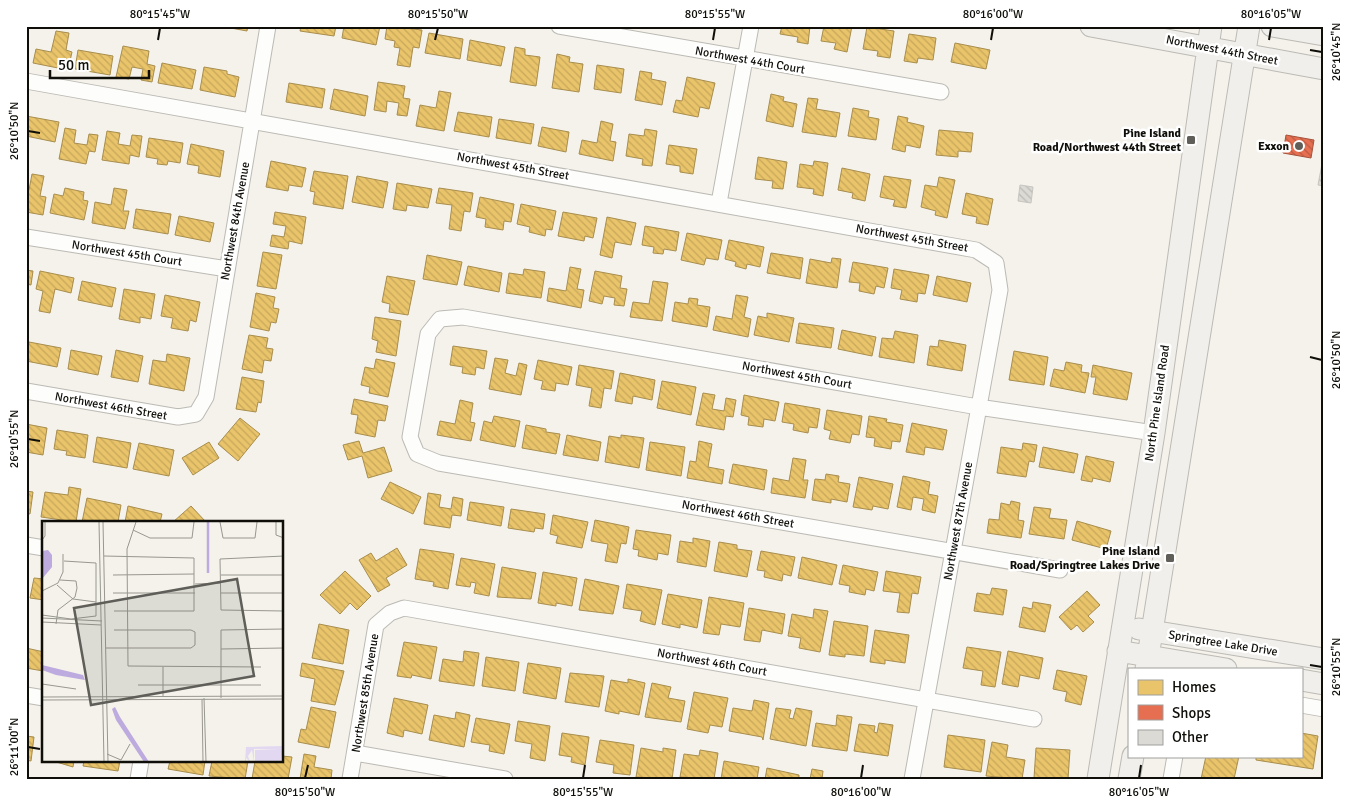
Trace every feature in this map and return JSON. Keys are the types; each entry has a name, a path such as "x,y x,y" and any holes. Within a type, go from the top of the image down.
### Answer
{"main road":[{"name":"Northwest 44th Street","path":"1091,26 1324,69"},
{"name":"North Pine Island Road","path":"1098,779 1154,433 1211,26"},
{"path":"1147,663 1249,26"},
{"path":"1272,26 1324,36"},
{"path":"1175,279 1178,342 1168,414 1182,446"},
{"name":"Springtree Lake Drive","path":"1122,626 1324,659"},
{"name":"Springtree Lake Drive","path":"1118,651 1147,663 1213,668"},
{"path":"1302,680 1324,684"},
{"path":"1129,779 1132,758"}],"street":[{"name":"Northwest 84th Avenue","path":"196,414 206,397 268,26"},
{"name":"Northwest 44th Court","path":"559,26 746,60 941,92"},
{"path":"720,203 751,26"},
{"name":"Northwest 45th Street","path":"26,81 976,250 996,263"},
{"name":"Northwest 45th Court","path":"26,237 227,269"},
{"name":"Northwest 87th Avenue","path":"912,779 1000,290 996,263"},
{"name":"Northwest 45th Court","path":"417,454 410,437 428,334 440,319 463,317 978,407 1154,433"},
{"name":"Northwest 46th Street","path":"26,391 178,417 196,414"},
{"name":"Northwest 46th Street","path":"417,454 448,465 1060,570"},
{"path":"26,545 42,548"},
{"name":"Northwest 46th Court","path":"390,613 404,608 1034,719"},
{"name":"Northwest 85th Avenue","path":"350,779 376,624 390,613"},
{"path":"26,695 42,698"},
{"path":"1302,705 1324,709"},
{"path":"355,752 505,779"},
{"path":"1171,779 1175,758"},
{"path":"138,779 141,762"}],"building: Homes":[{"path":"220,26 248,26 247,31"},
{"path":"301,26 336,26 334,36 300,31"},
{"path":"344,26 380,26 376,45 342,38"},
{"path":"387,26 422,30 419,48 413,47 410,67 397,65 400,48 394,47 395,41 385,39"},
{"path":"782,26 810,26 808,44 797,42 798,37 780,34"},
{"path":"824,26 852,26 847,52 834,49 836,43 821,41"},
{"path":"867,27 894,31 890,58 877,56 878,51 863,49"},
{"path":"56,31 69,33 66,50 72,52 68,70 33,63 36,49 51,52"},
{"path":"429,33 463,39 460,59 425,53"},
{"path":"909,34 936,38 933,60 918,58 917,63 904,61"},
{"path":"470,40 505,47 501,66 467,60"},
{"path":"955,43 990,50 986,69 951,62"},
{"path":"123,46 149,51 147,64 155,66 152,82 141,80 143,69 132,67 129,79 116,77"},
{"path":"515,47 525,49 525,55 540,57 536,86 510,82"},
{"path":"78,50 113,56 110,75 75,69"},
{"path":"557,54 570,57 569,62 583,64 579,92 552,88"},
{"path":"162,63 196,70 192,89 158,83"},
{"path":"597,65 624,69 621,93 594,89"},
{"path":"204,67 227,71 227,74 239,77 235,97 200,90"},
{"path":"640,71 652,73 651,79 666,82 662,105 635,100"},
{"path":"687,77 715,83 709,109 700,107 698,117 673,112 676,100 682,101"},
{"path":"378,82 405,86 403,98 410,99 407,116 397,115 399,103 387,101 386,112 374,110"},
{"path":"289,83 325,89 322,108 286,102"},
{"path":"334,89 368,96 365,116 330,109"},
{"path":"439,91 451,93 444,131 416,126 420,105 436,108"},
{"path":"771,94 784,97 783,101 797,104 793,127 766,121"},
{"path":"808,98 818,99 816,109 840,113 836,137 802,132"},
{"path":"853,108 869,111 868,117 879,119 876,140 848,136"},
{"path":"458,112 492,117 489,137 454,131"},
{"path":"26,116 59,122 55,142 26,136"},
{"path":"898,116 908,118 907,122 924,126 920,148 906,145 905,152 892,149"},
{"path":"499,119 534,124 531,144 496,138"},
{"path":"601,121 613,124 610,141 616,142 613,161 579,154 582,140 597,143"},
{"path":"542,127 569,132 566,152 538,146"},
{"path":"65,128 76,130 74,143 87,145 89,134 98,135 95,152 89,151 86,164 59,159"},
{"path":"645,129 657,131 652,166 642,165 643,159 626,156 629,134 644,136"},
{"path":"939,130 973,133 971,152 958,151 958,157 936,155"},
{"path":"107,131 120,133 118,144 130,146 132,135 142,136 139,157 130,155 129,164 102,160"},
{"path":"149,138 183,143 180,163 168,161 167,165 157,164 158,159 146,157"},
{"path":"191,144 224,151 220,177 198,173 199,166 187,164"},
{"path":"669,145 697,149 693,174 680,172 680,166 666,164"},
{"path":"758,157 787,162 783,189 772,188 773,181 755,179"},
{"path":"271,161 306,168 302,187 289,185 288,191 266,187"},
{"path":"814,161 828,163 823,196 813,194 814,189 797,187 800,164 813,166"},
{"path":"842,168 870,174 865,201 852,198 853,193 838,190"},
{"path":"314,171 348,176 343,209 313,204 315,192 310,191"},
{"path":"32,174 44,176 40,196 46,197 43,215 26,212 26,190 29,190"},
{"path":"357,176 388,182 383,208 352,202"},
{"path":"884,176 911,180 906,208 893,206 895,200 880,197"},
{"path":"939,177 955,180 947,218 935,215 936,211 921,207 925,185 937,187"},
{"path":"397,183 432,189 428,208 407,205 406,211 393,209"},
{"path":"65,188 84,192 83,200 88,201 84,220 50,213 54,194 63,196"},
{"path":"114,188 127,190 123,211 129,211 125,229 92,223 95,202 111,205"},
{"path":"439,188 473,193 470,212 464,211 461,231 449,229 452,205 436,203"},
{"path":"966,193 993,199 988,225 976,223 977,217 962,214"},
{"path":"480,197 514,204 511,222 504,221 503,230 485,227 486,219 476,217"},
{"path":"521,204 556,211 552,230 546,229 545,236 529,232 530,227 517,224"},
{"path":"136,209 171,214 168,234 133,228"},
{"path":"275,212 306,217 302,244 289,241 288,249 270,246 272,235 284,237 286,226 273,224"},
{"path":"563,212 597,218 593,238 585,236 584,241 558,236"},
{"path":"179,216 214,223 210,242 175,235"},
{"path":"607,217 636,223 631,245 615,242 612,258 600,255"},
{"path":"645,226 679,232 676,251 664,249 663,254 653,253 654,247 642,245"},
{"path":"687,233 722,240 718,260 706,258 704,265 681,260"},
{"path":"729,240 764,247 760,267 747,264 746,269 735,266 736,262 725,259"},
{"path":"263,252 282,255 276,289 257,286"},
{"path":"771,253 803,258 800,279 767,273"},
{"path":"427,255 462,262 457,285 423,279"},
{"path":"832,258 841,259 837,288 806,283 810,259 831,263"},
{"path":"853,262 888,268 884,288 876,286 874,294 859,291 860,283 849,282"},
{"path":"468,266 502,273 499,292 464,285"},
{"path":"570,267 581,269 577,289 584,290 581,308 547,301 549,288 566,291"},
{"path":"524,269 545,272 541,298 506,293 509,273 523,275"},
{"path":"894,269 929,275 925,294 918,293 917,302 900,299 902,290 891,288"},
{"path":"26,270 33,271 31,285 26,284"},
{"path":"40,271 74,278 71,293 55,289 50,313 39,311 43,291 36,289"},
{"path":"595,271 622,276 620,288 627,289 624,306 614,305 615,298 604,296 602,304 589,301"},
{"path":"387,276 415,281 408,315 389,312 390,304 382,302"},
{"path":"937,276 971,283 967,302 933,295"},
{"path":"82,281 116,288 112,307 78,300"},
{"path":"653,281 668,283 662,321 630,317 633,302 649,304"},
{"path":"124,289 155,294 151,319 140,317 140,323 119,319"},
{"path":"256,293 275,297 273,308 279,309 276,323 271,322 269,331 250,327"},
{"path":"165,295 200,302 196,322 190,320 188,331 171,328 173,318 161,316"},
{"path":"736,295 748,297 744,317 751,319 748,337 713,330 716,316 732,319"},
{"path":"689,298 698,299 697,305 710,307 707,327 672,321 675,302 688,304"},
{"path":"767,313 794,318 789,342 754,335 758,316 767,318"},
{"path":"375,317 401,321 396,356 376,352 378,341 372,339"},
{"path":"799,323 834,328 831,348 796,343"},
{"path":"842,330 876,337 872,356 838,349"},
{"path":"895,331 918,335 914,363 879,357 882,338 893,339"},
{"path":"249,335 268,338 266,348 273,349 271,361 264,360 262,373 242,369"},
{"path":"939,340 966,345 962,371 927,365 930,346 938,347"},
{"path":"29,342 61,348 57,367 26,361"},
{"path":"453,346 487,351 484,369 476,367 475,375 462,373 463,367 450,365"},
{"path":"71,350 102,356 98,375 68,369"},
{"path":"116,350 143,356 138,382 111,377"},
{"path":"1014,351 1048,357 1044,385 1009,380"},
{"path":"167,354 190,358 184,391 149,384 153,360 166,362"},
{"path":"495,358 508,360 505,373 516,376 519,363 527,365 521,395 489,389"},
{"path":"376,359 395,363 388,397 369,393 370,387 361,385 365,367 374,369"},
{"path":"538,360 572,367 568,385 556,383 555,391 541,389 543,381 534,379"},
{"path":"1066,362 1082,365 1081,372 1089,373 1085,393 1050,386 1054,369 1064,371"},
{"path":"579,365 614,371 611,389 604,388 601,408 589,406 592,388 576,385"},
{"path":"1093,365 1132,373 1127,400 1093,394 1096,377 1091,377"},
{"path":"620,373 655,380 652,400 633,396 632,404 615,401"},
{"path":"242,377 264,381 261,403 258,402 256,412 236,409"},
{"path":"662,381 696,387 691,415 657,408"},
{"path":"703,393 715,395 712,409 724,411 726,398 736,400 733,417 726,416 724,430 696,425"},
{"path":"744,395 779,402 775,421 764,419 763,427 748,425 749,417 741,415"},
{"path":"354,399 388,406 385,421 378,420 375,437 355,433 358,415 351,414"},
{"path":"460,400 473,403 470,422 475,423 471,441 437,435 440,421 455,424"},
{"path":"785,403 820,409 817,428 809,427 808,433 793,430 794,424 782,422"},
{"path":"827,410 862,416 859,435 852,434 850,443 829,439 831,431 824,429"},
{"path":"494,416 520,421 515,447 480,440 484,421 492,423"},
{"path":"869,416 887,419 886,422 903,425 900,442 892,441 891,449 874,446 875,438 866,437"},
{"path":"240,418 260,434 238,461 218,444"},
{"path":"912,423 947,430 943,450 925,447 924,455 906,452"},
{"path":"26,424 47,428 43,455 26,452"},
{"path":"526,425 546,429 546,432 560,434 556,454 522,448"},
{"path":"57,430 88,435 85,458 66,455 67,451 54,449"},
{"path":"567,435 601,442 598,461 563,455"},
{"path":"621,435 644,438 639,468 605,462 609,436 621,438"},
{"path":"97,437 131,443 127,468 93,462"},
{"path":"359,441 363,453 384,447 392,471 368,478 362,456 348,460 343,445"},
{"path":"699,441 712,444 708,467 724,470 722,484 687,478 690,461 696,462"},
{"path":"209,442 219,458 193,475 182,458"},
{"path":"650,442 685,447 681,476 646,470"},
{"path":"139,443 174,450 169,476 133,469"},
{"path":"1023,443 1037,445 1034,462 1029,461 1026,477 997,473 1001,447 1022,450"},
{"path":"1043,447 1078,454 1074,473 1039,467"},
{"path":"1086,456 1114,462 1110,482 1093,478 1092,482 1081,480"},
{"path":"793,458 806,460 803,480 808,480 805,498 771,493 773,478 789,481"},
{"path":"733,464 767,470 764,490 729,483"},
{"path":"826,474 839,476 838,482 850,484 847,502 831,499 831,503 812,500 815,479 825,480"},
{"path":"903,476 930,482 928,494 938,496 935,513 922,510 924,499 913,497 911,510 897,507"},
{"path":"859,477 893,484 888,509 873,506 872,510 853,507"},
{"path":"390,482 421,497 413,514 381,499"},
{"path":"69,487 81,489 76,521 41,517 45,492 68,495"},
{"path":"26,491 33,492 30,514 26,513"},
{"path":"428,493 441,495 439,507 451,509 453,497 463,499 461,516 452,515 450,528 424,524"},
{"path":"87,498 121,505 118,521 82,521"},
{"path":"1011,501 1020,503 1018,520 1024,521 1021,538 987,533 989,519 999,520 1001,503 1010,505"},
{"path":"470,502 504,507 501,526 467,520"},
{"path":"128,506 162,514 160,521 125,521"},
{"path":"191,506 205,521 174,521"},
{"path":"1034,507 1051,509 1049,518 1067,520 1064,539 1029,534"},
{"path":"511,509 545,514 543,529 535,528 534,532 508,528"},
{"path":"553,515 588,522 582,548 556,543 558,536 550,534"},
{"path":"595,520 629,527 626,544 621,543 617,563 605,561 608,544 591,541"},
{"path":"1077,521 1111,531 1106,549 1072,540"},
{"path":"636,530 671,535 668,555 658,553 657,560 638,556 639,550 633,549"},
{"path":"693,538 710,541 706,567 677,562 680,541 693,543"},
{"path":"719,542 737,545 737,549 752,551 747,577 714,571"},
{"path":"397,548 407,565 386,578 390,585 378,592 359,560 371,553 376,561"},
{"path":"420,549 454,554 448,589 433,586 434,582 415,579"},
{"path":"761,551 795,557 791,576 783,574 782,581 764,577 765,571 757,570"},
{"path":"802,557 837,565 832,585 798,578"},
{"path":"461,558 495,564 489,596 474,593 476,583 471,582 470,587 456,585"},
{"path":"843,565 878,572 874,591 866,589 865,595 849,592 850,586 839,584"},
{"path":"502,567 536,573 531,599 497,597"},
{"path":"345,571 371,596 357,610 350,603 340,614 320,595"},
{"path":"886,571 921,577 918,594 912,593 909,613 897,612 900,593 883,591"},
{"path":"543,572 577,578 572,606 556,603 556,606 538,603"},
{"path":"34,578 42,579 42,600 30,598"},
{"path":"585,579 619,586 613,614 579,610"},
{"path":"627,584 662,590 655,625 640,621 642,611 623,608"},
{"path":"992,588 1007,590 1003,615 974,611 977,593 990,595"},
{"path":"1087,591 1100,605 1088,616 1094,622 1083,632 1077,625 1071,630 1059,617"},
{"path":"668,594 702,600 697,628 680,624 680,628 662,624"},
{"path":"709,597 744,603 740,627 721,624 719,635 703,633"},
{"path":"1033,602 1051,605 1045,632 1019,627 1023,607 1032,609"},
{"path":"749,608 785,614 782,634 762,630 760,642 744,640"},
{"path":"814,609 828,611 820,652 799,648 801,638 788,636 792,614 813,618"},
{"path":"834,621 868,626 864,656 845,654 845,657 829,655"},
{"path":"319,624 349,630 343,664 312,658"},
{"path":"875,630 909,635 905,663 885,660 885,664 870,662"},
{"path":"404,642 437,647 431,679 412,675 411,678 397,676"},
{"path":"967,647 1001,652 995,687 981,685 983,671 963,668"},
{"path":"26,648 42,652 42,671 26,668"},
{"path":"464,651 479,653 474,686 439,681 443,659 463,662"},
{"path":"1008,651 1043,658 1039,679 1020,675 1018,687 1002,684"},
{"path":"486,657 519,662 515,691 482,686"},
{"path":"302,663 344,671 335,705 311,701 315,679 300,676"},
{"path":"528,663 561,668 556,699 523,693"},
{"path":"1057,670 1087,676 1081,705 1065,701 1067,692 1053,689"},
{"path":"570,673 604,676 599,707 565,702"},
{"path":"628,679 645,683 639,715 619,711 619,714 605,711 611,680 628,683"},
{"path":"652,683 671,687 668,698 685,701 681,722 645,717"},
{"path":"694,692 728,698 722,727 710,725 708,733 687,729"},
{"path":"394,698 428,705 422,734 404,730 403,737 387,733"},
{"path":"754,700 769,703 763,740 762,737 729,731 733,708 752,711"},
{"path":"311,707 336,712 329,748 298,742 301,729 306,730"},
{"path":"776,708 791,710 789,718 793,719 796,708 812,711 806,746 770,739"},
{"path":"456,712 470,715 464,747 429,740 434,715 455,719"},
{"path":"837,715 852,717 847,751 812,746 816,723 836,726"},
{"path":"476,718 510,724 504,754 489,751 490,745 471,742"},
{"path":"518,721 550,726 545,761 530,758 532,744 515,741"},
{"path":"879,723 893,725 888,756 854,751 859,724 875,726 874,732 877,733"},
{"path":"562,733 589,737 585,765 571,762 572,757 559,755"},
{"path":"1302,733 1318,736 1313,769 1256,760 1256,758 1302,758"},
{"path":"948,735 985,740 981,772 944,767"},
{"path":"26,736 34,737 31,761 26,760"},
{"path":"600,740 634,745 630,775 613,773 614,765 596,762"},
{"path":"992,742 1008,745 1006,757 1025,760 1022,779 986,776"},
{"path":"641,748 663,752 663,748 676,750 672,779 636,777"},
{"path":"1036,748 1070,750 1068,779 1034,778"},
{"path":"700,750 718,753 714,779 680,777 684,754 699,756"},
{"path":"304,754 316,756 314,767 332,770 331,779 300,779"},
{"path":"284,756 292,757 288,779 252,779 255,762 284,762"},
{"path":"1206,758 1239,758 1234,779 1201,779"},
{"path":"724,761 759,767 757,779 721,779"},
{"path":"56,762 74,762 73,767"},
{"path":"84,762 120,762 118,771 83,766"},
{"path":"170,762 205,762 203,775 168,769"},
{"path":"212,762 248,762 245,779 209,776"},
{"path":"767,768 799,775 799,779 765,779"},
{"path":"812,769 823,771 822,779 810,779"}],"building: Shops":[{"path":"1286,135 1314,140 1311,158 1283,153"}],"building: Other":[{"path":"1324,153 1324,186 1318,185"},
{"path":"1020,185 1033,187 1031,203 1018,201"}],"place":[{"name":"Pine Island Road/Northwest 44th Street","path":"1191,140"},
{"name":"Exxon","path":"1299,146"},
{"name":"Pine Island Road/Springtree Lakes Drive","path":"1170,558"}]}
